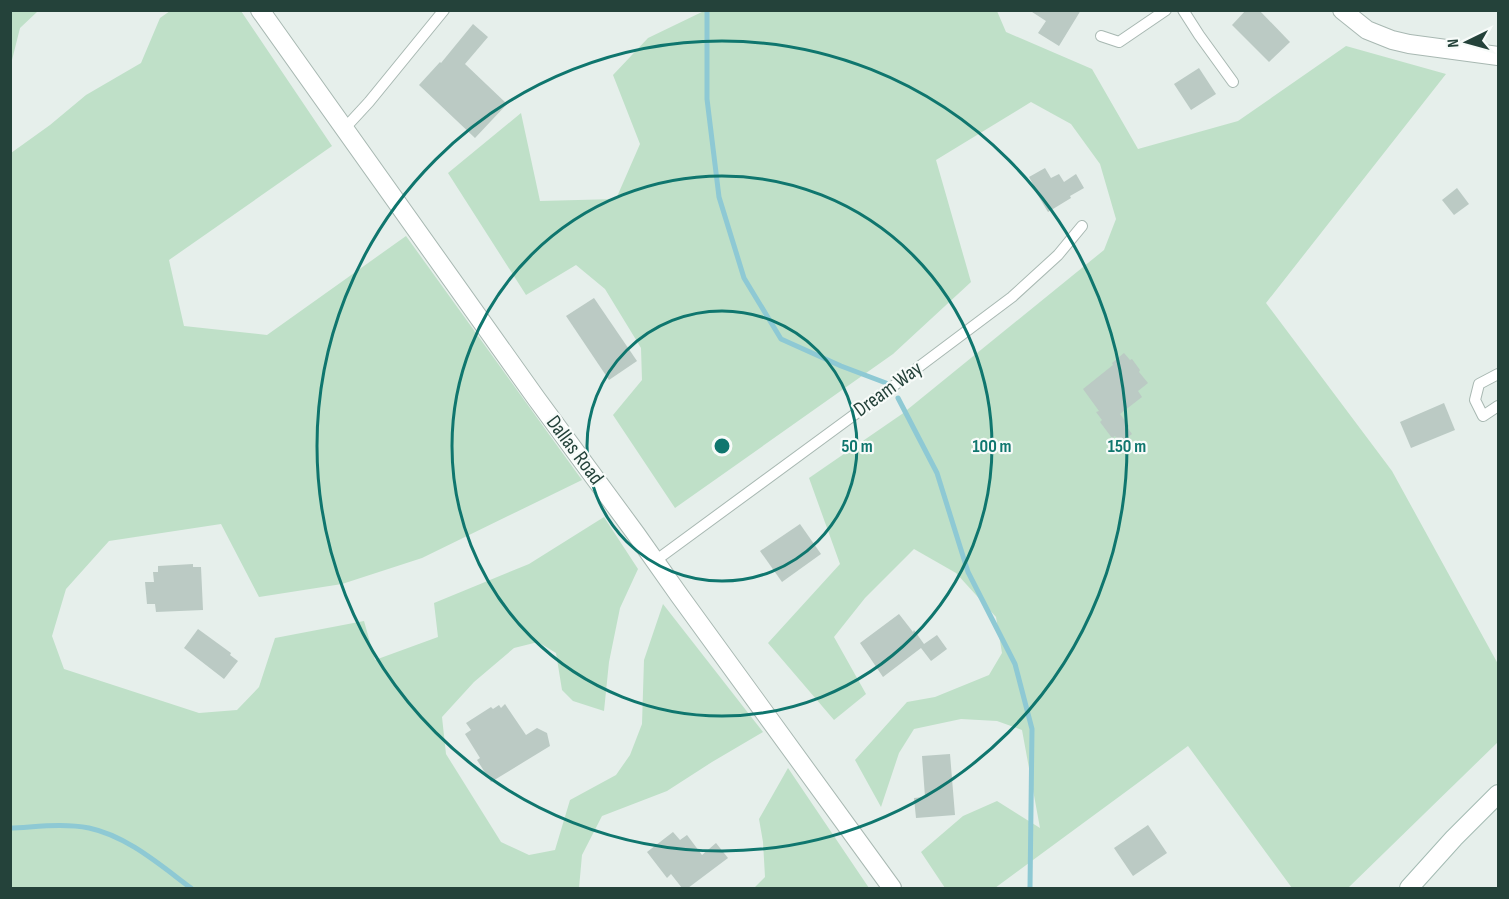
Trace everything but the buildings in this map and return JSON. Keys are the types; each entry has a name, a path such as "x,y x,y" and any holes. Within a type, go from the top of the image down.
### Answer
{"street":[{"path":"1342,10 1367,30 1392,40 1498,56"},
{"name":"Dallas Road","path":"265,12 536,398 891,888"},
{"path":"1408,888 1498,794"}],"lane":[{"path":"345,128 444,10"},
{"path":"1101,36 1119,42 1166,10"},
{"path":"1183,10 1233,82"},
{"name":"Dream Way","path":"655,561 1012,297 1058,255 1082,226"},
{"path":"1498,374 1479,384 1475,400 1483,416 1498,406"}],"green space":[{"path":"11,10 38,11 20,28 11,64"},
{"path":"170,11 241,11 332,146 169,260 184,326 267,335 406,236 582,480 422,558 342,584 259,597 221,524 109,541 66,589 52,636 64,669 199,713 237,710 259,687 275,638 364,621 375,660 438,637 434,603 529,564 604,517 638,569 620,608 609,662 604,711 573,701 562,690 556,653 538,642 514,648 474,682 442,717 446,754 501,842 529,855 555,850 570,800 616,775 630,755 642,724 644,660 663,604 763,732 667,791 602,816 582,855 579,888 11,888 11,153 86,95 141,63 160,18"},
{"path":"704,11 997,11 1006,32 1092,69 1138,149 1238,121 1346,46 1446,74 1266,303 1392,471 1498,664 1498,742 1348,888 1292,888 1188,746 995,888 945,888 921,852 963,816 997,801 1040,828 1022,730 997,721 961,719 914,729 899,753 881,807 855,760 907,702 935,697 989,675 1002,653 996,617 956,573 914,549 865,598 834,637 866,694 834,720 768,643 840,564 809,478 902,414 1104,250 1116,219 1100,164 1071,124 1031,102 936,160 971,282 893,354 675,508 613,415 642,380 641,348 605,289 576,265 526,295 448,173 521,113 540,201 616,199 640,144 613,75 648,38"},
{"path":"788,768 869,888 754,888 765,877 759,819"}],"waterway":[{"path":"707,10 707,99 719,197 744,278 781,339 886,383"},
{"path":"898,398 937,473 968,572 1015,664 1032,729 1030,888"},
{"path":"10,828 69,826 103,832 143,852 191,888"}]}
